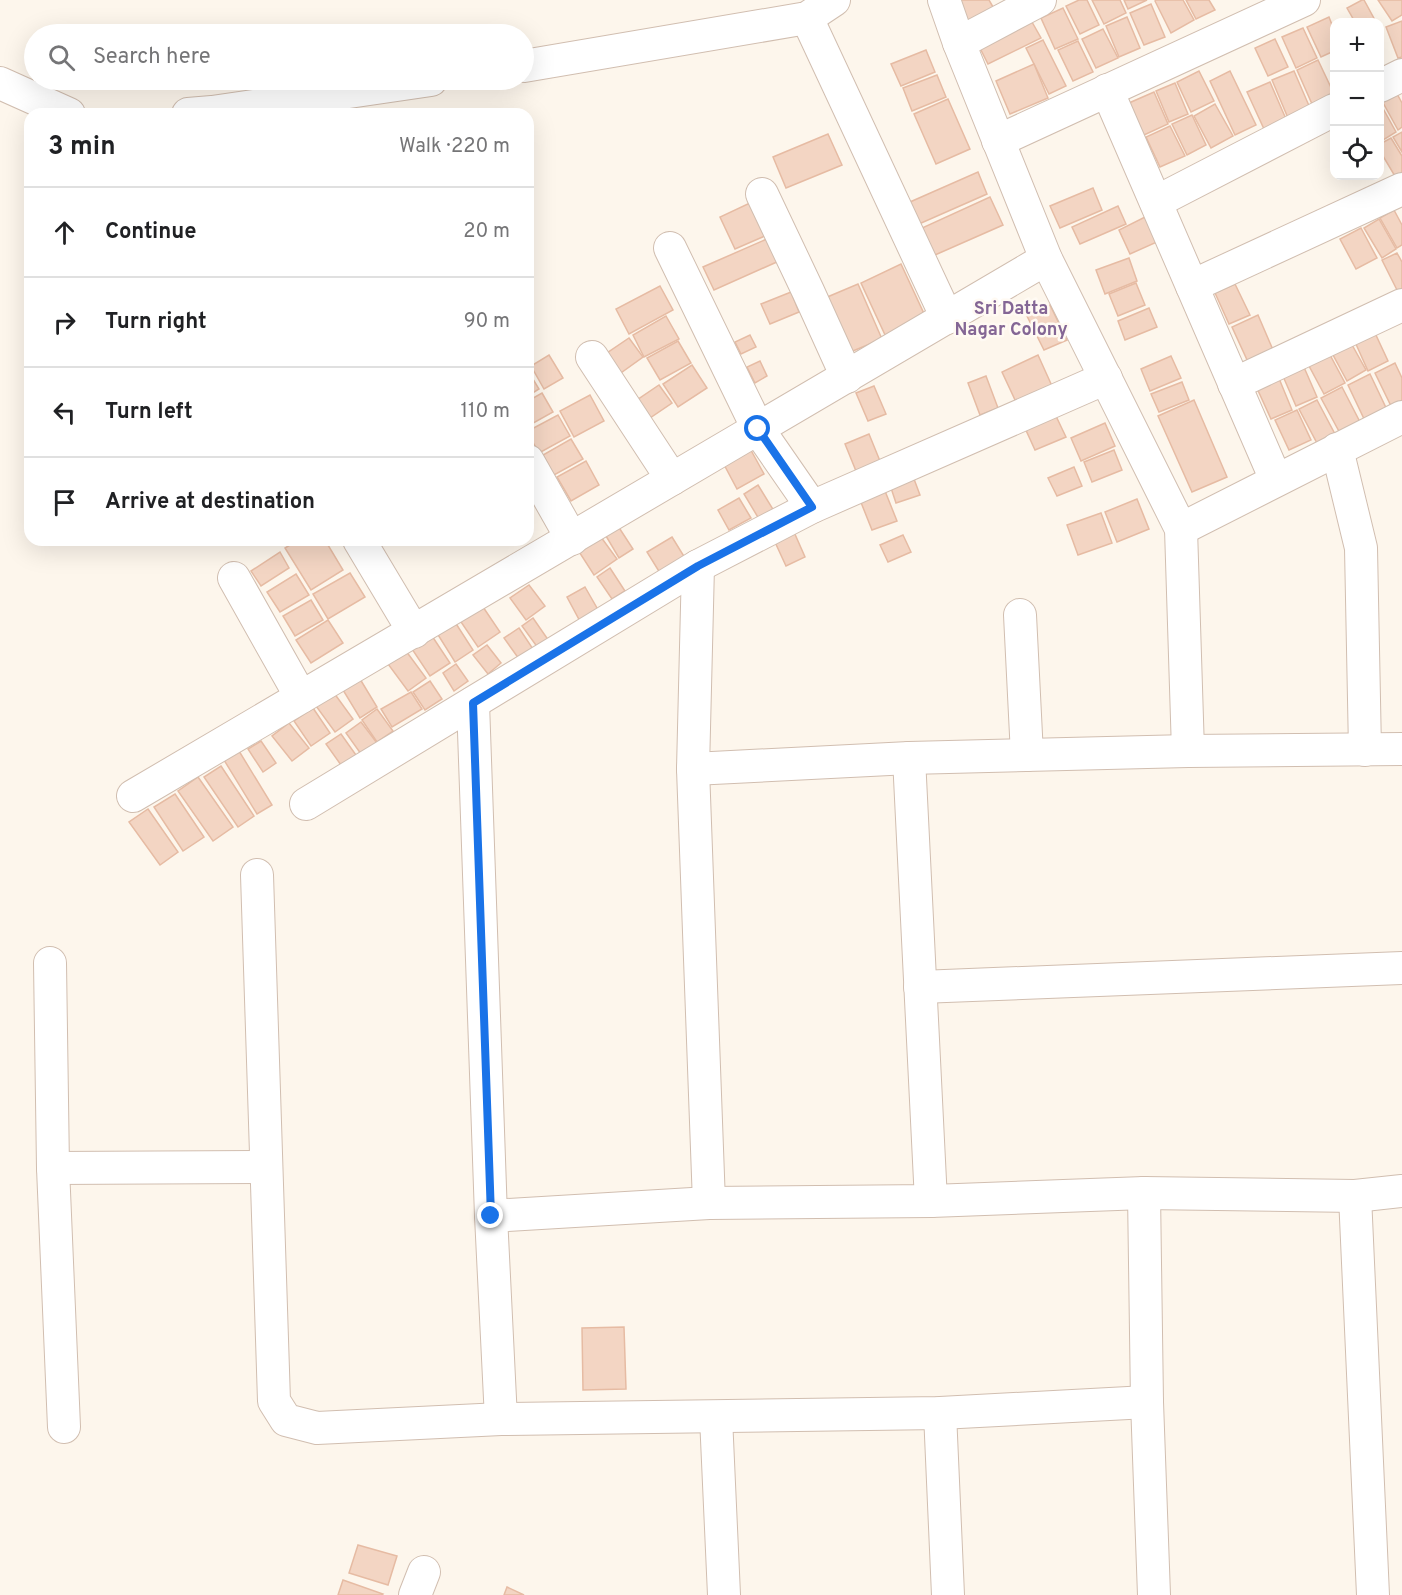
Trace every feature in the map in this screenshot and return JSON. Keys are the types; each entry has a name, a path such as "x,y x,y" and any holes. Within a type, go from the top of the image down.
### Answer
{"street":[{"path":"534,64 807,18 834,0"},
{"path":"944,0 959,44 1046,259 1181,529 1188,752"},
{"path":"959,44 1040,0"},
{"path":"998,141 1304,0"},
{"path":"807,18 947,318"},
{"path":"1384,84 1402,75"},
{"path":"0,83 56,108"},
{"path":"239,108 363,90"},
{"path":"1107,90 1276,480"},
{"path":"1156,202 1330,113"},
{"path":"1192,286 1402,189"},
{"path":"762,194 847,377"},
{"path":"670,248 758,429 812,507"},
{"path":"133,796 1046,259"},
{"path":"1234,384 1402,306"},
{"path":"592,357 672,479"},
{"path":"306,804 698,566 812,507 1106,378"},
{"path":"1181,529 1402,417"},
{"path":"1337,449 1361,548 1365,750"},
{"path":"534,472 572,538"},
{"path":"363,546 414,632"},
{"path":"698,566 693,769 709,1203"},
{"path":"234,578 302,698"},
{"path":"1020,615 1027,755"},
{"path":"473,703 491,1216 501,1419"},
{"path":"693,769 909,758 1402,749"},
{"path":"909,758 931,1201"},
{"path":"257,875 274,1401 286,1420 317,1428 501,1419 940,1413 1147,1402"},
{"path":"50,963 53,1168 64,1427"},
{"path":"920,987 1402,968"},
{"path":"53,1168 266,1167"},
{"path":"491,1216 709,1203 931,1201 1144,1193 1355,1196 1402,1191"},
{"path":"1144,1193 1147,1402 1154,1595"},
{"path":"1355,1196 1373,1595"},
{"path":"940,1413 948,1595"},
{"path":"716,1417 724,1595"}],"building":[{"path":"960,0 989,0 996,12 971,27 957,2"},
{"path":"1079,0 1087,0 1099,25 1080,34 1066,6"},
{"path":"1092,0 1120,0 1126,13 1104,24"},
{"path":"1124,0 1147,0 1128,9"},
{"path":"1156,0 1183,0 1194,20 1171,33"},
{"path":"1186,0 1209,0 1215,10 1196,19"},
{"path":"1364,0 1374,18 1353,18 1347,8"},
{"path":"1378,0 1402,0 1402,15 1392,21"},
{"path":"1151,4 1165,37 1144,45 1130,13"},
{"path":"1063,8 1078,39 1055,49 1041,18"},
{"path":"1127,17 1140,48 1119,57 1106,26"},
{"path":"1329,17 1330,53 1321,57 1307,27"},
{"path":"1402,21 1402,57 1398,58 1386,27"},
{"path":"1032,22 1041,38 988,64 980,48"},
{"path":"1303,28 1317,58 1296,68 1282,37"},
{"path":"1103,29 1118,58 1096,68 1082,39"},
{"path":"1275,39 1288,67 1268,76 1255,48"},
{"path":"1043,40 1066,86 1049,94 1026,48"},
{"path":"1078,41 1093,72 1073,81 1058,50"},
{"path":"926,50 935,72 901,86 891,64"},
{"path":"1318,60 1330,86 1330,96 1312,104 1297,70"},
{"path":"1034,64 1048,98 1010,114 996,81"},
{"path":"1199,71 1214,101 1191,112 1177,82"},
{"path":"1230,71 1256,125 1235,135 1210,81"},
{"path":"1294,71 1310,108 1288,118 1272,80"},
{"path":"937,75 946,97 912,111 903,88"},
{"path":"1270,82 1286,119 1264,129 1247,92"},
{"path":"1175,83 1188,114 1169,122 1156,91"},
{"path":"1154,92 1168,124 1144,135 1129,103"},
{"path":"1396,92 1402,103 1402,127 1398,130 1384,104 1384,98"},
{"path":"948,99 970,149 936,164 914,114"},
{"path":"1215,104 1233,136 1211,148 1194,116"},
{"path":"1384,110 1396,132 1384,140"},
{"path":"1192,115 1206,145 1187,155 1172,124"},
{"path":"1170,126 1185,156 1160,167 1146,137"},
{"path":"1402,132 1402,152 1393,137"},
{"path":"828,134 842,165 786,188 773,157"},
{"path":"1391,138 1402,156 1402,174 1396,178 1384,158 1384,142"},
{"path":"978,172 987,194 919,224 910,202"},
{"path":"1093,188 1102,210 1060,228 1050,206"},
{"path":"990,197 1003,225 935,255 922,228"},
{"path":"752,202 767,235 735,249 720,217"},
{"path":"1118,206 1126,224 1080,244 1072,227"},
{"path":"1394,210 1402,225 1402,245 1397,248 1380,218"},
{"path":"1145,217 1157,242 1130,254 1119,230"},
{"path":"1379,219 1396,249 1382,258 1364,228"},
{"path":"1361,228 1377,258 1356,269 1340,239"},
{"path":"769,238 779,261 714,290 703,267"},
{"path":"1397,253 1402,262 1402,292 1399,294 1382,260"},
{"path":"1129,258 1137,281 1105,294 1096,270"},
{"path":"901,264 926,318 886,337 861,283"},
{"path":"1136,283 1145,305 1118,316 1109,294"},
{"path":"858,284 882,339 848,353 825,298"},
{"path":"1235,284 1250,315 1229,324 1215,293"},
{"path":"660,286 673,310 629,334 616,309"},
{"path":"791,292 799,312 770,324 761,304"},
{"path":"1050,305 1067,340 1044,350 1027,316"},
{"path":"1149,308 1157,327 1125,340 1118,321"},
{"path":"1258,315 1273,350 1248,362 1232,327"},
{"path":"666,316 679,339 644,357 633,335"},
{"path":"1375,333 1388,361 1368,371 1355,342"},
{"path":"750,335 756,347 741,354 735,342"},
{"path":"629,338 643,357 618,375 604,355"},
{"path":"678,341 691,363 660,380 647,358"},
{"path":"1351,343 1366,370 1347,381 1332,353"},
{"path":"1329,353 1345,383 1324,394 1308,364"},
{"path":"549,355 563,378 544,389 534,371 534,364"},
{"path":"1038,355 1052,386 1016,402 1002,372"},
{"path":"1171,356 1181,378 1150,391 1141,369"},
{"path":"760,361 767,376 755,383 747,367"},
{"path":"1395,363 1402,378 1402,404 1392,408 1375,373"},
{"path":"692,365 707,388 678,407 663,384"},
{"path":"1303,365 1317,397 1296,406 1282,374"},
{"path":"1370,374 1388,412 1366,423 1348,385"},
{"path":"986,376 998,408 980,415 968,383"},
{"path":"1278,376 1292,410 1271,419 1256,386"},
{"path":"534,381 539,389 534,392"},
{"path":"1182,382 1189,400 1159,412 1151,394"},
{"path":"659,385 672,403 647,420 634,402"},
{"path":"874,386 886,414 868,421 856,393"},
{"path":"1342,387 1361,424 1341,435 1321,398"},
{"path":"542,393 553,412 534,423 534,398"},
{"path":"590,395 604,421 574,437 560,411"},
{"path":"1194,400 1227,477 1192,492 1158,416"},
{"path":"1317,400 1336,436 1318,445 1299,409"},
{"path":"1297,410 1311,440 1289,450 1275,420"},
{"path":"1055,414 1066,437 1035,450 1025,428"},
{"path":"558,415 570,436 539,453 534,444 534,428"},
{"path":"1105,423 1115,446 1081,461 1071,438"},
{"path":"869,434 880,461 856,471 845,444"},
{"path":"571,439 583,459 554,475 543,455"},
{"path":"747,443 764,474 737,489 720,457"},
{"path":"1114,450 1122,470 1092,482 1084,462"},
{"path":"586,461 599,485 571,501 557,477"},
{"path":"1074,467 1082,486 1057,496 1048,478"},
{"path":"914,479 920,495 896,503 891,488"},
{"path":"758,485 774,511 759,519 744,494"},
{"path":"885,491 897,521 872,530 860,500"},
{"path":"739,498 751,518 729,530 718,510"},
{"path":"1137,499 1149,529 1117,542 1105,512"},
{"path":"1101,513 1112,543 1078,555 1067,525"},
{"path":"616,523 633,549 619,558 603,531"},
{"path":"794,532 805,557 786,566 774,540"},
{"path":"598,533 617,559 594,575 576,547"},
{"path":"903,535 911,552 888,562 880,545"},
{"path":"672,537 685,558 660,573 647,552"},
{"path":"288,546 329,546 343,570 311,590 285,548"},
{"path":"280,552 289,568 261,586 251,571"},
{"path":"610,568 625,591 612,599 597,577"},
{"path":"350,573 365,597 328,619 313,594"},
{"path":"296,574 309,595 280,612 267,592"},
{"path":"529,585 545,606 526,620 510,598"},
{"path":"585,587 601,615 582,625 567,597"},
{"path":"311,600 323,620 295,636 283,616"},
{"path":"481,604 500,632 478,647 459,619"},
{"path":"533,618 549,641 538,648 522,626"},
{"path":"453,619 473,650 455,662 435,630"},
{"path":"328,620 343,643 311,663 296,640"},
{"path":"519,628 533,649 519,659 504,638"},
{"path":"432,636 450,663 430,676 412,649"},
{"path":"487,645 501,663 488,674 473,655"},
{"path":"406,651 426,678 408,691 388,664"},
{"path":"456,664 468,681 454,691 443,673"},
{"path":"360,679 377,707 360,718 343,690"},
{"path":"430,681 442,699 425,710 413,692"},
{"path":"411,692 422,709 392,727 381,709"},
{"path":"334,693 353,719 335,732 316,706"},
{"path":"313,708 330,733 311,746 294,721"},
{"path":"377,709 393,731 377,742 362,720"},
{"path":"361,722 377,743 361,754 346,733"},
{"path":"289,723 309,748 292,761 272,736"},
{"path":"341,734 356,755 341,765 326,744"},
{"path":"261,741 276,763 263,772 248,749"},
{"path":"239,751 272,805 257,814 224,760"},
{"path":"221,766 254,816 238,827 204,777"},
{"path":"198,777 233,827 213,841 178,791"},
{"path":"175,794 204,837 183,851 154,807"},
{"path":"148,809 178,852 160,865 129,822"},
{"path":"624,1327 626,1389 583,1390 582,1328"},
{"path":"358,1545 397,1556 388,1585 349,1573"},
{"path":"343,1580 383,1594 338,1595"},
{"path":"507,1587 524,1595 504,1595"}],"district":[{"name":"Sri Datta Nagar Colony","path":"1011,318"}],"route":[{"path":"491,1216 473,703 698,566 812,507 758,429"}]}
